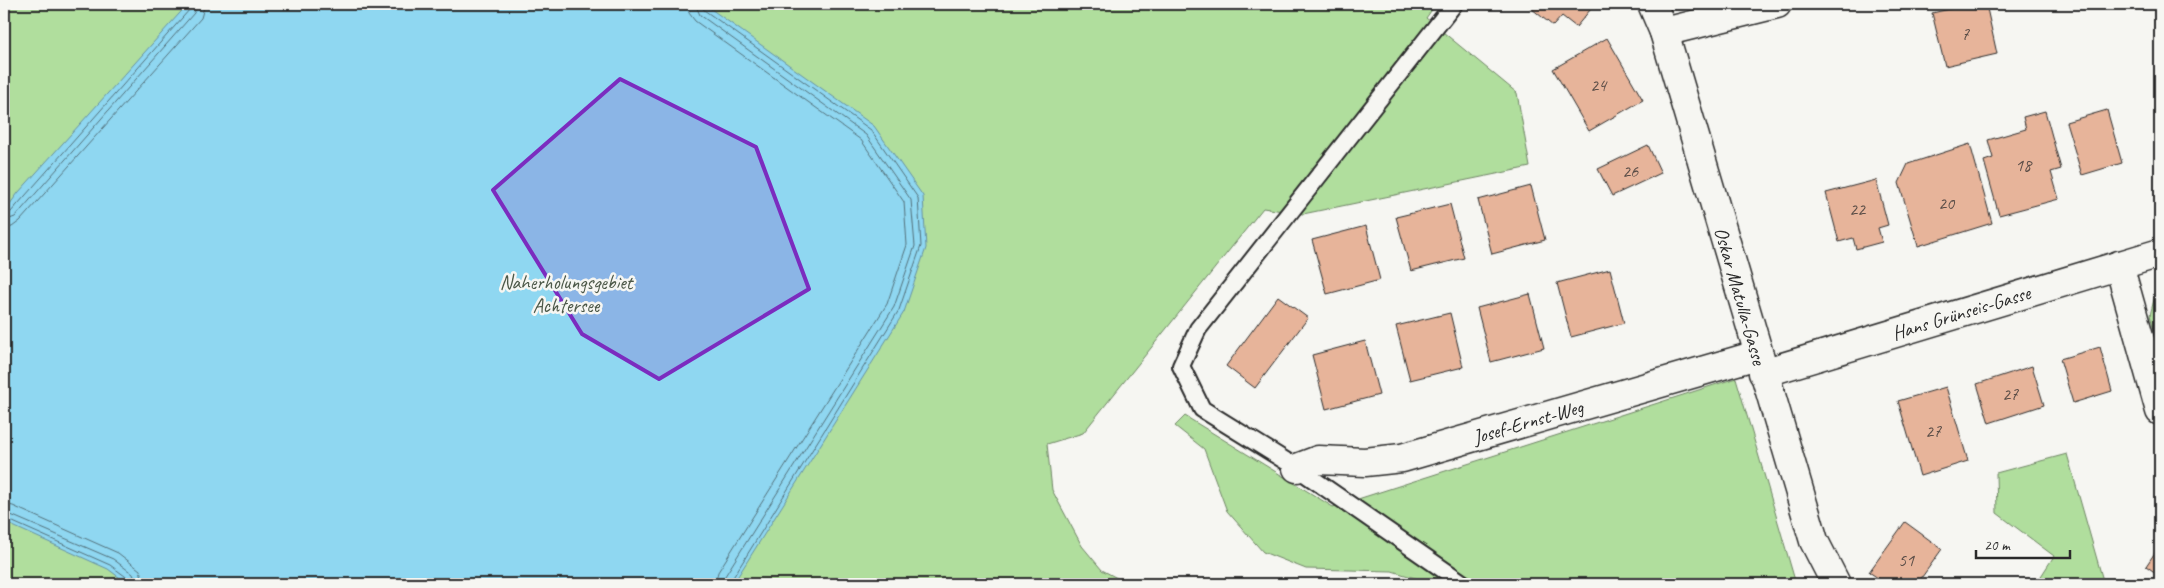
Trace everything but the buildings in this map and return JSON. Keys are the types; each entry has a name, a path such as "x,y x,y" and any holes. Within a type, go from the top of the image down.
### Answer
{"street":[{"name":"Oskar Matulla-Gasse","path":"1652,4 1664,32 1760,364 1814,541 1836,584"},
{"path":"1664,32 1777,4"},
{"name":"Hans Grünseis-Gasse","path":"1760,364 2160,253"},
{"path":"2119,265 2160,411"},
{"name":"Josef-Ernst-Weg","path":"1297,468 1318,460 1365,462 1402,458 1760,364"}],"lane":[{"path":"1454,4 1198,329 1181,366 1202,409 1297,468 1464,584"}],"highlighted area":[{"path":"620,79 756,147 809,289 659,379 582,334 493,190"}],"green space":[{"name":"Naherholungsgebiet Achtersee","path":"4,4 1436,4 1426,18 1517,93 1530,167 1303,214 1263,208 1083,433 1047,444 1052,490 1082,546 1102,570 1128,584 4,584"},
{"path":"2160,277 2160,351 2150,315"},
{"path":"1736,378 1796,584 1435,584 1392,571 1306,569 1263,552 1227,511 1204,449 1175,426 1185,416 1333,507"},
{"path":"2067,454 2104,584 2036,584 2054,556 1997,513 1996,473"}],"water":[{"name":"Naherholungsgebiet Achtersee","path":"188,4 704,4 874,126 923,196 926,248 904,312 733,584 128,584 108,569 4,522 4,212 18,193"}]}
